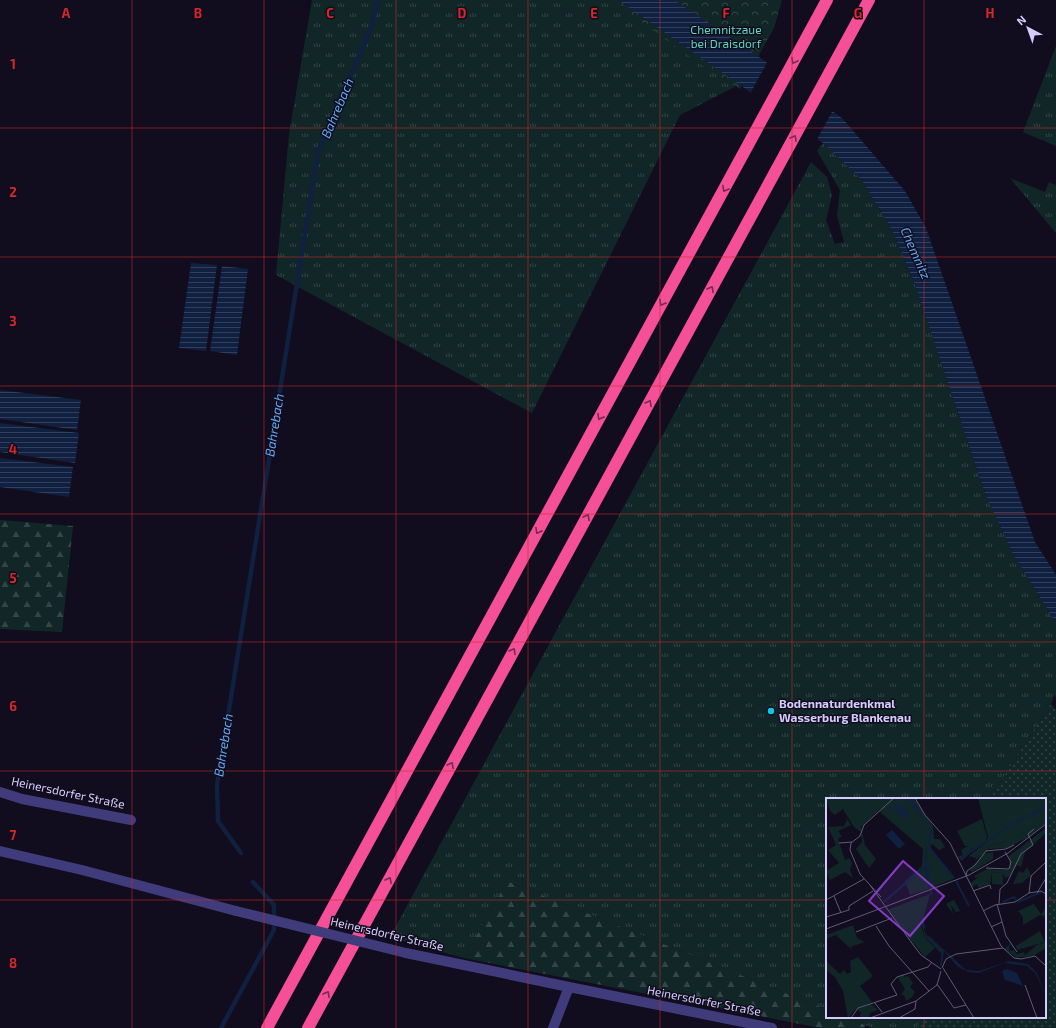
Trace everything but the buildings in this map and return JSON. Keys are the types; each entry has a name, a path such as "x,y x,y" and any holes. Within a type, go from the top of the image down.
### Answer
{"highway":[{"path":"267,1028 827,0"},
{"path":"308,1028 869,0"}],"street":[{"name":"Heinersdorfer Straße","path":"0,792 22,799 130,820"},
{"name":"Heinersdorfer Straße","path":"0,851 82,870 236,911 406,953 772,1028"},
{"path":"553,1028 569,987"}],"green space":[{"path":"312,0 618,0 740,84 680,115 532,413 276,275 289,134"},
{"name":"Chemnitzaue bei Draisdorf","path":"610,0 782,0 774,28 740,89 703,66"},
{"path":"1056,46 1056,146 1023,132"},
{"path":"823,143 861,179 891,228 913,279 986,496 1013,554 1056,623 1056,697 1054,696 1051,704 990,798 826,798 826,1010 507,881 464,958 390,937 811,162 827,177 832,195 826,220 835,244 844,242 837,215 840,190 817,151"},
{"path":"1010,178 1045,192 1049,182 1056,185 1056,233"},
{"path":"0,520 73,526 62,632 0,629"},
{"path":"1051,704 1056,710 1056,1028 917,1028 920,1018 1046,1018 1046,798 990,798"},
{"path":"507,881 826,1010 826,1018 848,1018 865,1025 864,1028 821,1028 464,958"},
{"path":"848,1018 920,1018 917,1028 873,1028"}],"water":[{"name":"Chemnitz","path":"618,0 674,0 762,59 843,119 905,191 926,228 1035,542 1056,575 1056,623 1013,554 986,496 913,279 891,228 861,179 823,143"},
{"path":"191,263 217,265 206,351 179,348"},
{"path":"222,266 248,269 237,355 210,351"},
{"path":"0,390 81,400 77,430 0,419"},
{"path":"0,423 79,433 75,463 0,452"},
{"path":"0,458 73,467 69,497 0,487"}],"pier":[{"path":"768,61 833,110 816,141 750,94"}],"waterway":[{"name":"Bahrebach","path":"241,853 218,821 217,785 318,152 371,28 378,0"},
{"name":"Bahrebach","path":"221,1028 274,930 274,905 253,882"}],"place":[{"name":"Bodennaturdenkmal Wasserburg Blankenau","path":"771,711"}]}
